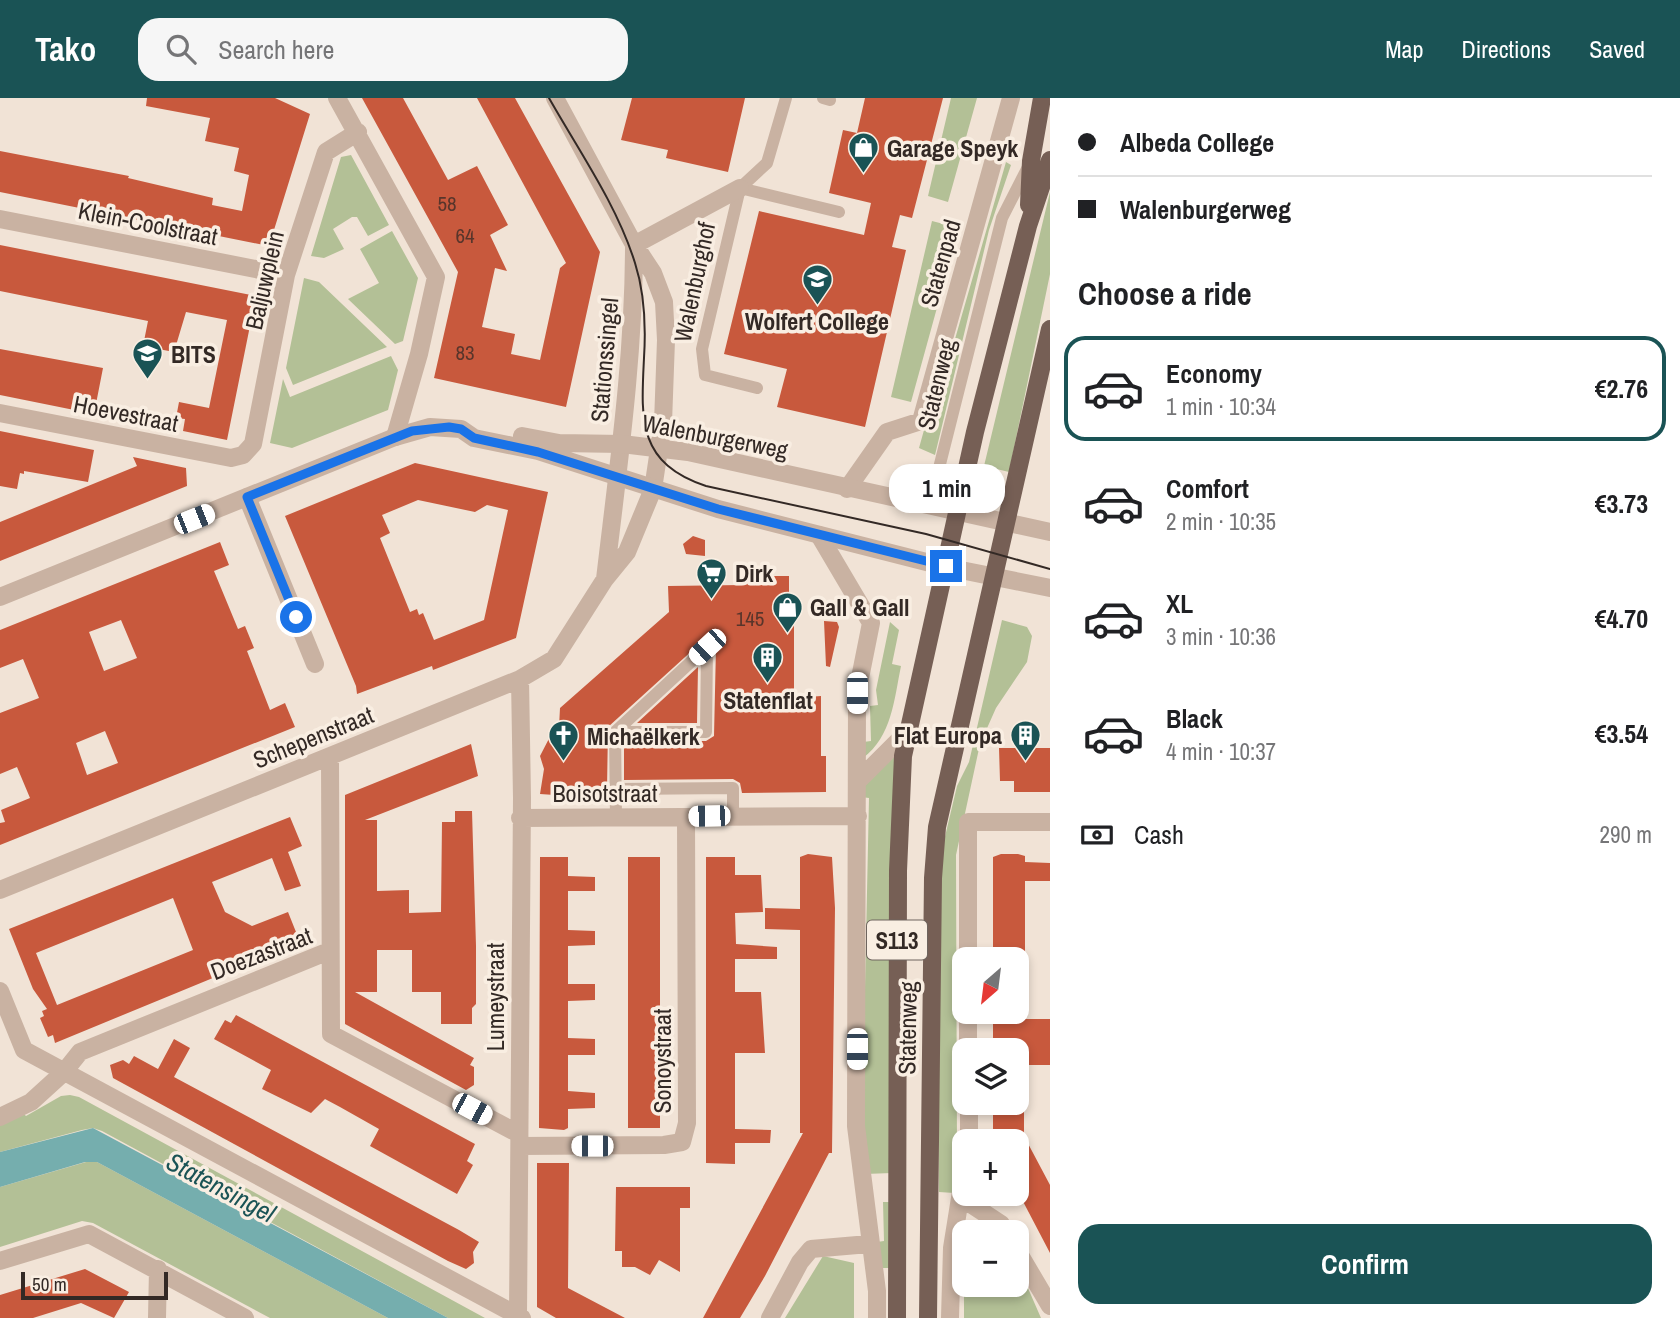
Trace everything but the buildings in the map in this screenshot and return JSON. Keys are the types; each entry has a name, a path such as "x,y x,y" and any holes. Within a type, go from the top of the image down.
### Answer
{"main road":[{"name":"S113","path":"1028,226 1031,162 1042,98"},
{"name":"Statenweg","path":"958,512 975,432 1028,226 1050,160"},
{"name":"S113","path":"993,577 1050,329"},
{"name":"S113","path":"946,566 958,512"},
{"name":"Statenweg","path":"897,1318 898,826 907,732 946,566"},
{"name":"Statenweg","path":"928,1318 933,878 937,827 993,577"}],"street":[{"path":"337,98 436,277 419,354 395,437"},
{"name":"Stationssingel","path":"555,98 634,246 653,273 664,302 666,340 661,448 653,489"},
{"name":"Statenpad","path":"847,489 887,432 921,421 1011,98"},
{"name":"Baljuwplein","path":"243,455 253,444 286,275 326,152 358,132"},
{"name":"Walenburghof","path":"634,246 740,188"},
{"name":"Klein-Coolstraat","path":"0,219 286,275"},
{"name":"Stationssingel","path":"618,478 635,301 634,246"},
{"name":"Hoevestraat","path":"0,413 231,458 243,455"},
{"name":"Walenburgerweg","path":"0,597 395,437 430,427 461,429 475,426 559,443 661,448 1050,532"},
{"name":"Walenburgerweg","path":"461,429 474,438 538,452 653,489 819,535 1050,588"},
{"name":"Schepenstraat","path":"605,579 618,478"},
{"name":"Schepenstraat","path":"0,890 520,679 554,659 605,579 627,552 653,489"},
{"path":"247,497 315,664"},
{"name":"Statenweg","path":"819,535 871,622 857,693 859,780 856,1126 877,1291 877,1318"},
{"name":"Lumeystraat","path":"520,679 520,1317"},
{"path":"859,780 907,732"},
{"path":"329,951 330,757"},
{"name":"Boisotstraat","path":"520,818 858,816"},
{"name":"Sonoystraat","path":"520,1140 664,1145 682,1142 687,1123 686,817"},
{"path":"968,947 968,822 1050,822"},
{"name":"Doezastraat","path":"64,1072 80,1052 329,951 331,1034 520,1140"},
{"path":"0,991 24,1050 520,1317"},
{"path":"0,1117 31,1102 64,1072"},
{"path":"950,1318 952,1248 959,1206"},
{"path":"974,1206 995,1220"},
{"path":"0,1261 89,1234 245,1318"},
{"path":"770,1318 800,1262 811,1250 869,1244"},
{"path":"156,1318 158,1269"},
{"path":"1029,1270 1050,1306"}],"lane":[{"name":"Walenburghof","path":"757,388 705,375 702,349 740,188 767,163 786,98"},
{"name":"Statenweg","path":"958,512 937,476 1002,218 1031,162"},
{"path":"740,188 839,212"},
{"path":"707,647 706,732 615,732 686,666 707,647"},
{"path":"615,732 618,789 616,818"},
{"path":"618,789 733,788 733,816"}],"green space":[{"path":"951,98 977,98 948,202 928,196"},
{"path":"351,155 389,225 368,236 357,217 352,217 333,229 344,249 324,258 311,256 341,157"},
{"path":"1006,162 1011,165 989,230 935,455 919,448 931,405 936,405"},
{"path":"1050,192 1050,274 1009,472 984,466"},
{"path":"932,221 959,228 911,402 891,397"},
{"path":"392,231 418,278 403,341 395,344 348,299 379,283 360,249"},
{"path":"304,278 319,282 387,347 293,385 286,368"},
{"path":"391,356 398,370 388,410 292,448 270,443 283,379 290,397"},
{"path":"1002,620 1027,627 1032,636 1027,662 996,708 980,744 956,855 956,947 952,947 952,1024 957,1024 957,1038 952,1038 952,1115 957,1115 957,1129 952,1129 952,1193 939,1192 937,906 943,845 957,786 969,762"},
{"path":"890,622 899,630 892,664 901,666 896,692 886,728 873,749 863,758 863,742 871,741 870,706 878,705 876,690"},
{"path":"897,752 892,1173 865,1174 862,1128 869,798 861,797 862,787"},
{"path":"61,1096 79,1097 485,1318 448,1318 102,1131 93,1128 82,1130 0,1152 0,1124 23,1113 26,1116"},
{"path":"86,1162 97,1162 388,1318 270,1318 93,1223 82,1221 0,1247 0,1187"},
{"path":"883,1202 892,1202 892,1268 882,1268 877,1242 884,1241"},
{"path":"823,1256 854,1263 854,1318 785,1318"},
{"path":"1029,1290 1041,1318 964,1318 964,1297 1029,1297"}],"water":[{"name":"Statensingel","path":"93,1128 448,1318 388,1318 97,1162 85,1162 0,1187 0,1152"}],"tram line":[{"path":"549,98 608,199 635,263 644,310 644,419 655,451 667,465 706,486 926,534 1050,569"}],"place":[{"name":"Garage Speyk","path":"864,175"},
{"name":"Wolfert College","path":"817,306"},
{"name":"BITS","path":"148,381"},
{"name":"Dirk","path":"712,600"},
{"name":"Gall & Gall","path":"787,634"},
{"name":"Statenflat","path":"768,685"},
{"name":"Flat Europa","path":"1025,762"},
{"name":"Michaëlkerk","path":"564,763"}],"route":[{"path":"296,617 247,497 395,437 430,427 461,429 474,438 538,452 718,509 946,566"}]}
